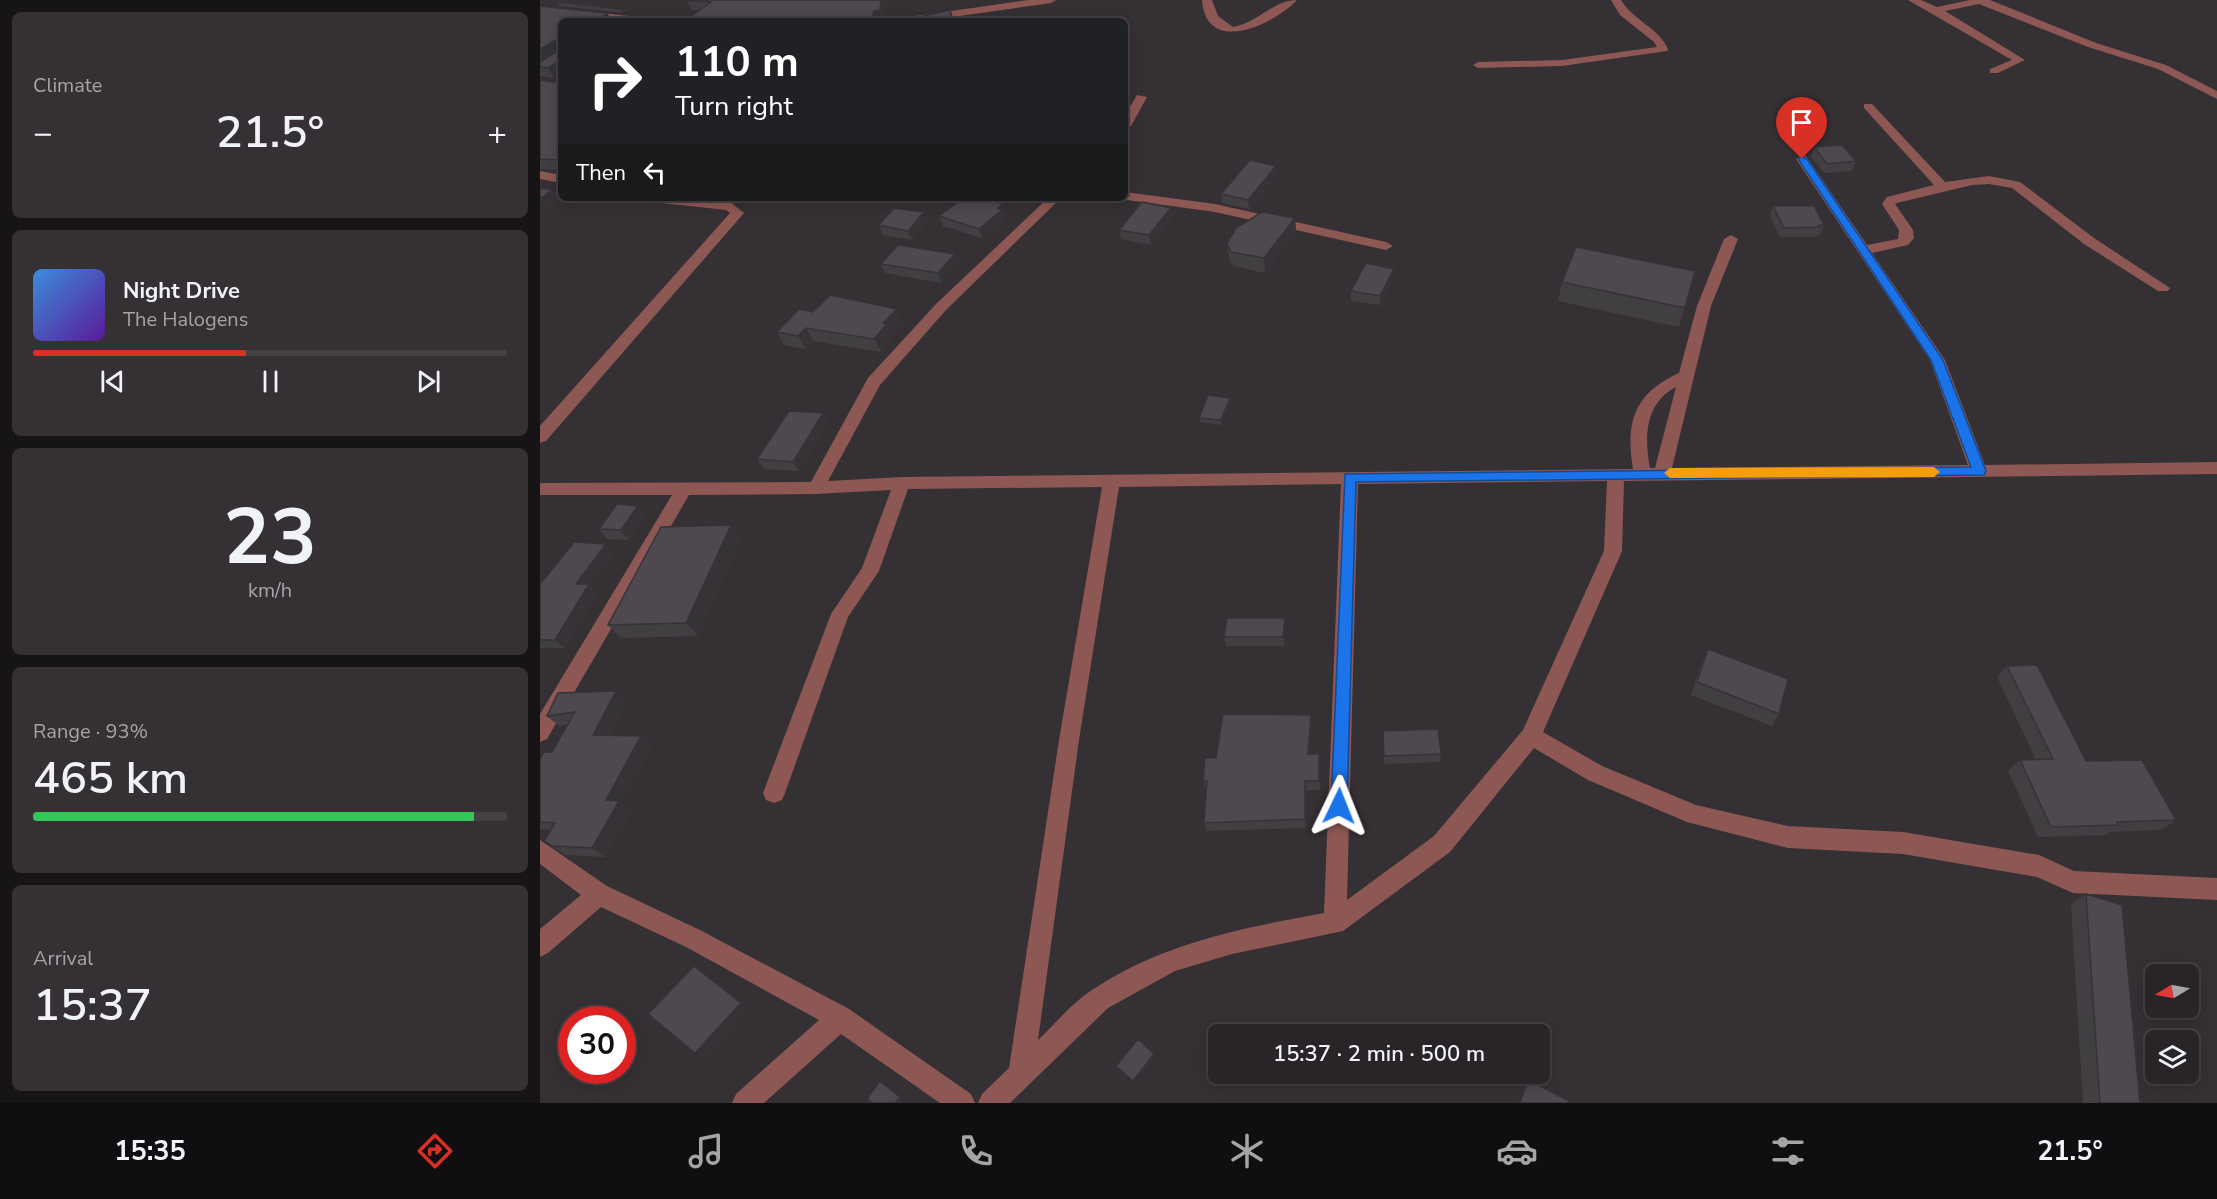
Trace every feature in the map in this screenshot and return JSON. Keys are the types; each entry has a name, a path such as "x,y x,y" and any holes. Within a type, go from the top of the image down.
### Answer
{"street":[{"path":"952,18 1051,0"},
{"path":"1207,0 1207,8 1218,24 1226,29 1242,29 1273,14 1292,0"},
{"path":"1478,64 1562,63 1663,49 1659,40 1624,13 1616,0"},
{"path":"1913,0 1936,10 2020,60 1994,71"},
{"path":"1936,10 1981,0 2092,45 2162,67 2217,96"},
{"path":"540,9 597,18"},
{"path":"1128,121 1141,97"},
{"path":"1868,106 1944,188"},
{"path":"1802,159 1937,360 1979,471"},
{"path":"540,175 558,178"},
{"path":"1864,250 1903,242 1907,238 1906,230 1888,204 1892,200 1991,179 2004,179 2016,185 2089,241 2163,288"},
{"path":"1128,196 1215,208 1386,246"},
{"path":"540,437 737,213 730,206 681,201"},
{"path":"816,488 874,382 941,307 1052,201"},
{"path":"1662,473 1704,306 1731,238"},
{"path":"1642,473 1637,446 1645,410 1659,390 1686,376"},
{"path":"540,489 816,488 902,483 1616,473 2217,468"},
{"path":"991,1103 1099,999 1171,960 1232,942 1335,923 1442,844 1531,736 1613,551 1616,473"},
{"path":"1335,923 1350,477"},
{"path":"1021,1074 1069,740 1112,480"},
{"path":"774,793 840,614 870,570 902,483"},
{"path":"540,733 685,487"},
{"path":"1531,736 1595,773 1695,815 1788,837 1903,843 2039,866 2073,882 2217,889"},
{"path":"540,851 599,894 694,939 840,1018 962,1103"},
{"path":"540,945 599,894"},
{"path":"745,1103 840,1018"}],"building":[{"path":"881,0 880,10 874,11 872,18 689,18 711,2 687,1"},
{"path":"559,1 621,9 557,2"},
{"path":"540,6 607,13 601,18 558,18 558,62 548,68 540,67 540,62 556,52 556,40 540,49"},
{"path":"950,10 952,18 914,18"},
{"path":"540,80 558,83 558,160 540,159"},
{"path":"1842,145 1856,161 1827,164 1814,147"},
{"path":"1250,160 1276,166 1248,200 1221,194"},
{"path":"540,188 552,190 540,199"},
{"path":"959,201 994,201 1003,204 998,208 1002,210 979,229 939,216"},
{"path":"1142,202 1171,208 1149,235 1119,230"},
{"path":"1773,206 1814,206 1824,225 1784,228"},
{"path":"894,208 924,212 908,231 879,225"},
{"path":"1262,212 1295,218 1264,258 1231,252 1227,243 1236,228"},
{"path":"898,245 955,254 938,273 881,264"},
{"path":"1576,247 1695,271 1685,308 1562,282"},
{"path":"1366,263 1394,269 1380,296 1351,291"},
{"path":"830,295 897,309 883,323 887,324 874,339 806,328 798,336 777,332 799,309 813,312"},
{"path":"1208,395 1230,398 1221,420 1199,418"},
{"path":"789,411 823,413 793,462 757,459"},
{"path":"617,504 638,506 621,530 599,529"},
{"path":"731,525 686,623 608,625 661,527"},
{"path":"574,542 606,544 576,584 589,584 555,640 540,640 540,582"},
{"path":"1227,618 1285,618 1283,637 1224,637"},
{"path":"1708,649 1788,679 1779,714 1697,682"},
{"path":"2037,665 2086,761 2142,760 2176,820 2117,822 2119,825 2051,827 2020,760 2053,759 2007,666"},
{"path":"616,691 593,735 641,736 606,800 619,801 592,848 552,846 544,841 555,823 540,822 540,759 544,752 552,752 575,712 547,716 558,693"},
{"path":"1223,714 1311,715 1308,754 1319,754 1319,781 1305,781 1305,819 1204,823 1207,781 1203,781 1205,758 1216,758"},
{"path":"1438,729 1441,754 1384,756 1383,731"},
{"path":"2086,894 2122,905 2140,1103 2100,1103"},
{"path":"694,966 741,1003 695,1053 648,1014"},
{"path":"1138,1039 1154,1054 1133,1081 1116,1066"},
{"path":"880,1081 900,1097 895,1103 872,1103 867,1099"},
{"path":"1527,1084 1536,1084 1573,1103 1520,1103"}],"slow traffic":[{"path":"1670,473 1934,472"}],"route":[{"path":"1339,806 1350,477 1979,471 1937,360 1802,159"}]}
